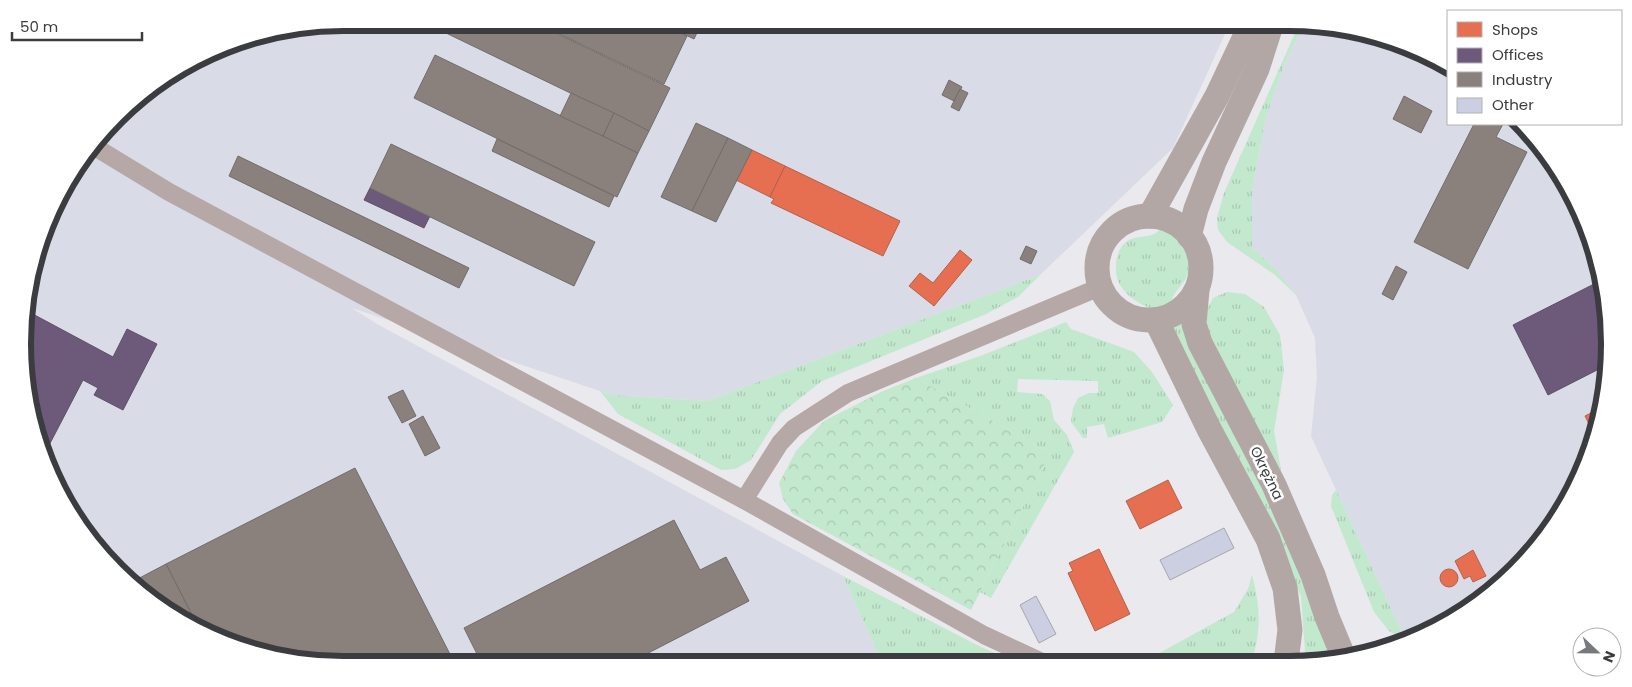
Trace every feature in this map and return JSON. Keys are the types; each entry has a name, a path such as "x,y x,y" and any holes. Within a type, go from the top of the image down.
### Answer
{"street":[{"path":"1150,216 1216,96 1248,31"},
{"path":"1190,236 1196,209 1214,162 1257,69 1269,31"},
{"path":"99,150 169,192 744,500 976,630 1030,656"},
{"path":"1150,216 1167,219 1190,236 1198,251 1201,272 1197,290 1187,304 1173,315 1156,320 1139,320 1123,313 1109,302 1100,287 1097,271 1098,262 1099,254 1106,239 1118,227 1133,219 1150,216"},
{"path":"744,500 780,443 794,428 848,393 1100,287"},
{"name":"Okrężna","path":"1197,290 1194,324 1200,343 1274,485 1312,575 1326,617 1341,651"},
{"path":"1156,320 1209,429 1268,539 1285,588 1290,630 1287,656"}],"shaded area":[{"path":"344,31 1226,31 1173,148 1040,275 708,401 612,395 352,308 377,324 843,576 879,656 344,656 283,650 243,639 205,624 153,591 109,549 96,534 73,500 63,482 48,444 37,404 34,384 31,344 32,323 37,283 42,263 63,205 96,153 123,123 153,96 187,73 224,55 263,42 303,34"},
{"path":"1301,32 1309,32 1349,37 1389,48 1427,63 1447,74 1447,125 1511,125 1536,153 1569,205 1584,243 1595,283 1601,344 1598,384 1590,424 1569,482 1536,534 1494,578 1479,591 1445,614 1403,634 1311,436 1317,377 1315,338 1296,295 1275,268 1252,248 1252,191 1265,120 1285,63"}],"green space":[{"path":"1296,31 1301,32 1285,63 1265,120 1252,191 1252,248 1275,268 1296,295 1275,275 1227,242 1218,230 1217,218 1224,193"},
{"path":"1162,227 1176,235 1181,241 1188,255 1189,270 1186,278 1175,293 1171,305 1157,309 1150,308 1128,295 1119,283 1116,274 1116,264 1118,254 1126,242 1133,238 1154,234"},
{"path":"1040,275 1018,297 986,314 822,381 780,414 751,460 735,469 721,470 618,414 600,391 612,395 708,401"},
{"path":"1227,292 1245,294 1264,307 1280,335 1284,370 1274,431 1281,470 1278,472 1206,333 1207,310 1213,298"},
{"path":"1181,321 1290,546 1331,653 1304,655 1301,596 1172,326"},
{"path":"1066,322 1071,329 1134,352 1152,372 1173,405 1162,422 1108,438 1104,424 1087,427 1087,438 1083,438 1071,422 1073,408 1078,398 1089,393 1098,393 1098,381 1018,379 1017,392 1042,394 1050,401 1054,420 1067,435 1074,452 991,598 980,592 1050,453 916,378 983,355"},
{"path":"916,378 1050,453 971,610 793,514 783,499 779,483 796,451 824,421 881,392"},
{"path":"1336,490 1403,634 1397,636 1389,631 1374,612 1331,506 1332,495"},
{"path":"1252,575 1259,619 1253,656 1154,656 1234,612 1248,589"},
{"path":"843,576 1001,656 879,656"}],"building: Shops":[{"path":"752,150 785,166 770,197 736,180"},
{"path":"785,166 900,221 883,256 771,203 774,199 770,197"},
{"path":"960,250 972,260 934,306 909,286 920,273 933,283"},
{"path":"1593,412 1590,425 1585,416"},
{"path":"1168,480 1182,508 1140,529 1126,501"},
{"path":"1099,549 1130,614 1095,631 1068,573 1073,571 1069,563"},
{"path":"1473,550 1486,576 1473,582 1470,576 1464,579 1455,561"},
{"path":"1445,569 1453,569 1458,574 1456,585 1445,587 1440,582 1440,574"}],"building: Offices":[{"path":"370,188 430,216 424,228 364,200"},
{"path":"1595,283 1600,323 1600,369 1548,395 1513,325"},
{"path":"33,314 113,357 127,329 157,344 123,410 94,395 98,388 83,380 49,446 37,404 34,384 31,344"}],"building: Industry":[{"path":"447,31 552,31 670,88 649,131 446,33"},
{"path":"554,31 677,31 687,36 664,84"},
{"path":"678,31 698,31 694,39"},
{"path":"435,55 638,153 617,197 414,98"},
{"path":"949,80 962,87 954,101 942,95"},
{"path":"960,89 968,93 959,111 951,107"},
{"path":"571,93 614,113 603,136 560,116"},
{"path":"1404,96 1432,111 1421,133 1393,119"},
{"path":"614,113 649,131 638,153 603,136"},
{"path":"696,123 728,138 692,211 661,197"},
{"path":"1473,125 1502,125 1496,137 1527,152 1468,269 1414,242"},
{"path":"728,138 752,150 716,222 692,211"},
{"path":"497,139 614,196 609,207 492,151"},
{"path":"391,144 595,242 574,286 370,188"},
{"path":"238,156 469,268 459,288 229,176"},
{"path":"1026,246 1037,251 1031,264 1020,259"},
{"path":"1396,266 1407,272 1393,300 1382,294"},
{"path":"403,390 416,416 402,423 388,397"},
{"path":"423,416 440,448 425,456 409,424"},
{"path":"355,468 451,656 323,655 283,650 243,639 193,617 166,564"},
{"path":"674,520 700,570 726,557 749,601 642,656 478,656 464,628"},
{"path":"166,564 193,617 153,591 139,578"}],"building: Other":[{"path":"1224,528 1234,548 1170,580 1160,560"},
{"path":"1036,596 1056,634 1039,643 1020,605"}]}
